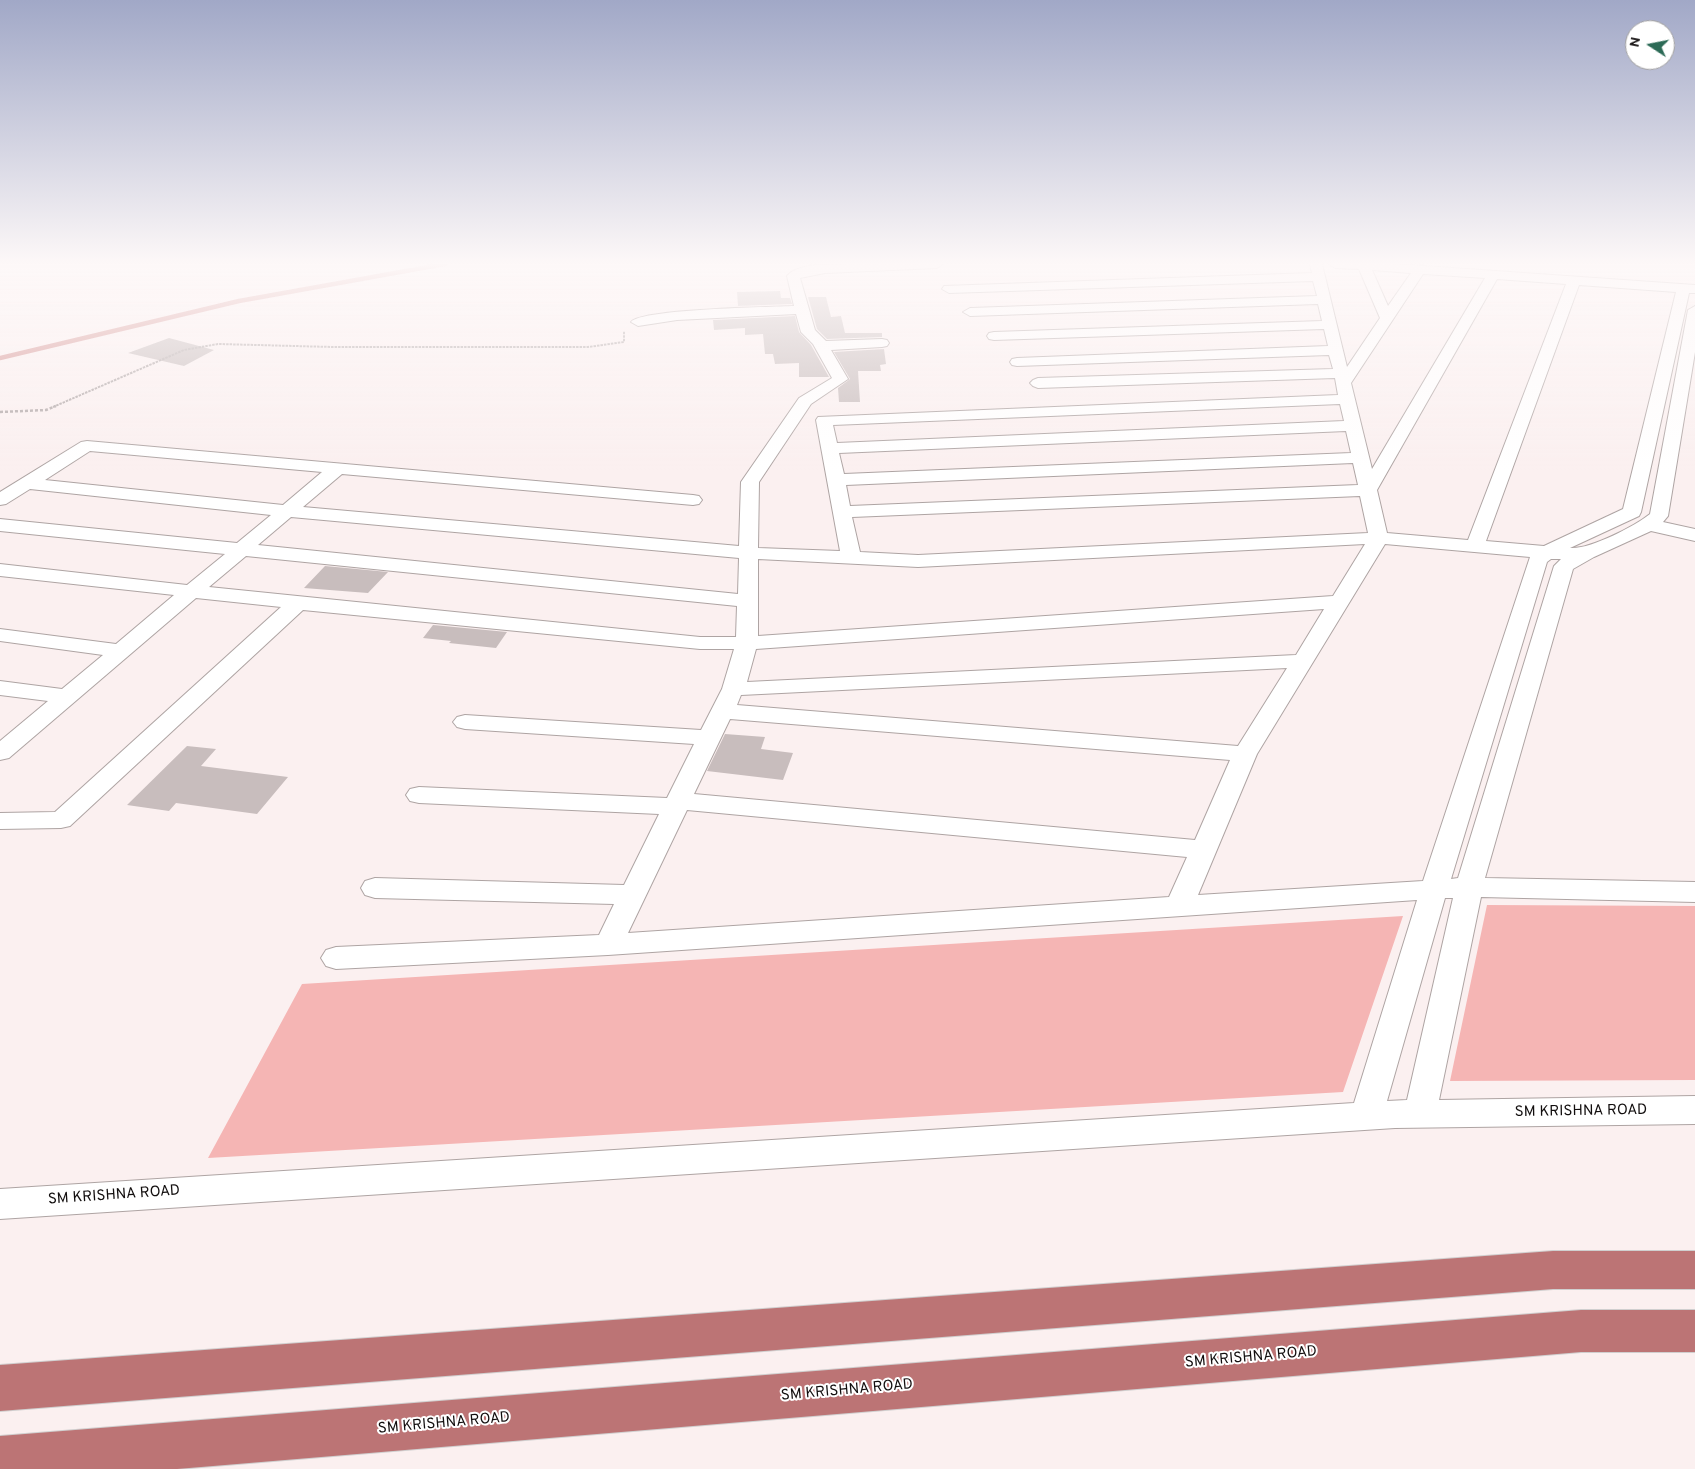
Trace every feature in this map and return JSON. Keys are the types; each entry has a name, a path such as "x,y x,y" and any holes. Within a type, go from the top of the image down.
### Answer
{"highway":[{"path":"0,1388 1552,1270 1695,1270"},
{"name":"SM KRISHNA ROAD","path":"0,1460 1581,1331 1695,1331"}],"street":[{"path":"608,945 733,689 747,643 750,482 805,401 840,378 821,346 809,333"},
{"path":"991,333 1064,410"},
{"path":"994,336 1091,333"},
{"path":"1179,907 1245,754 1379,538 1332,333"},
{"path":"1344,385 1378,333"},
{"path":"1368,490 1460,333"},
{"path":"1474,546 1555,333"},
{"path":"1367,1115 1434,889 1538,560 1547,552 1632,512 1678,333"},
{"path":"1420,1113 1469,887 1564,566 1578,555 1649,525 1659,516 1690,369 1693,333"},
{"path":"821,346 882,344"},
{"path":"1017,362 1336,350"},
{"path":"1038,383 1344,385"},
{"path":"851,557 824,420 1064,410 1344,385"},
{"path":"831,448 1353,426"},
{"path":"0,500 87,446 693,500"},
{"path":"837,480 1360,458"},
{"path":"0,752 338,468"},
{"path":"26,483 287,511 748,553 918,561 1379,538 1578,555"},
{"path":"842,512 1368,490"},
{"path":"0,525 748,601"},
{"path":"1649,525 1695,535"},
{"path":"0,570 191,592 700,643 747,643 1341,602"},
{"path":"0,821 61,820 298,603"},
{"path":"0,635 120,651"},
{"path":"733,689 1301,661"},
{"path":"0,688 67,696"},
{"path":"722,711 1245,754"},
{"path":"464,722 709,738"},
{"path":"420,795 676,804 1204,850"},
{"path":"336,958 608,945 1469,887 1695,892"},
{"path":"375,888 632,895"},
{"name":"SM KRISHNA ROAD","path":"0,1204 1367,1115 1695,1110"}],"path":[{"path":"0,412 46,410 184,350 218,344 332,347 588,347 624,342 624,333"}],"shaded area":[{"path":"1487,905 1695,906 1695,1080 1450,1081"},
{"path":"1403,916 1343,1092 208,1158 302,984"}],"building":[{"path":"745,333 800,333 811,345 829,377 799,377 799,363 775,364 773,354 765,354 763,334 745,335"},
{"path":"821,333 882,333 882,337 827,339"},
{"path":"169,338 214,350 184,366 128,353"},
{"path":"884,349 886,364 880,365 881,371 858,371 860,402 839,402 838,388 850,379 834,352"},
{"path":"325,566 388,572 368,593 304,588"},
{"path":"433,625 507,632 496,648 423,638"},
{"path":"725,734 765,737 761,749 793,753 783,780 707,771"},
{"path":"187,746 216,749 201,766 288,777 257,814 176,803 169,811 127,805"}],"waterway":[{"path":"0,358 107,333"}]}
